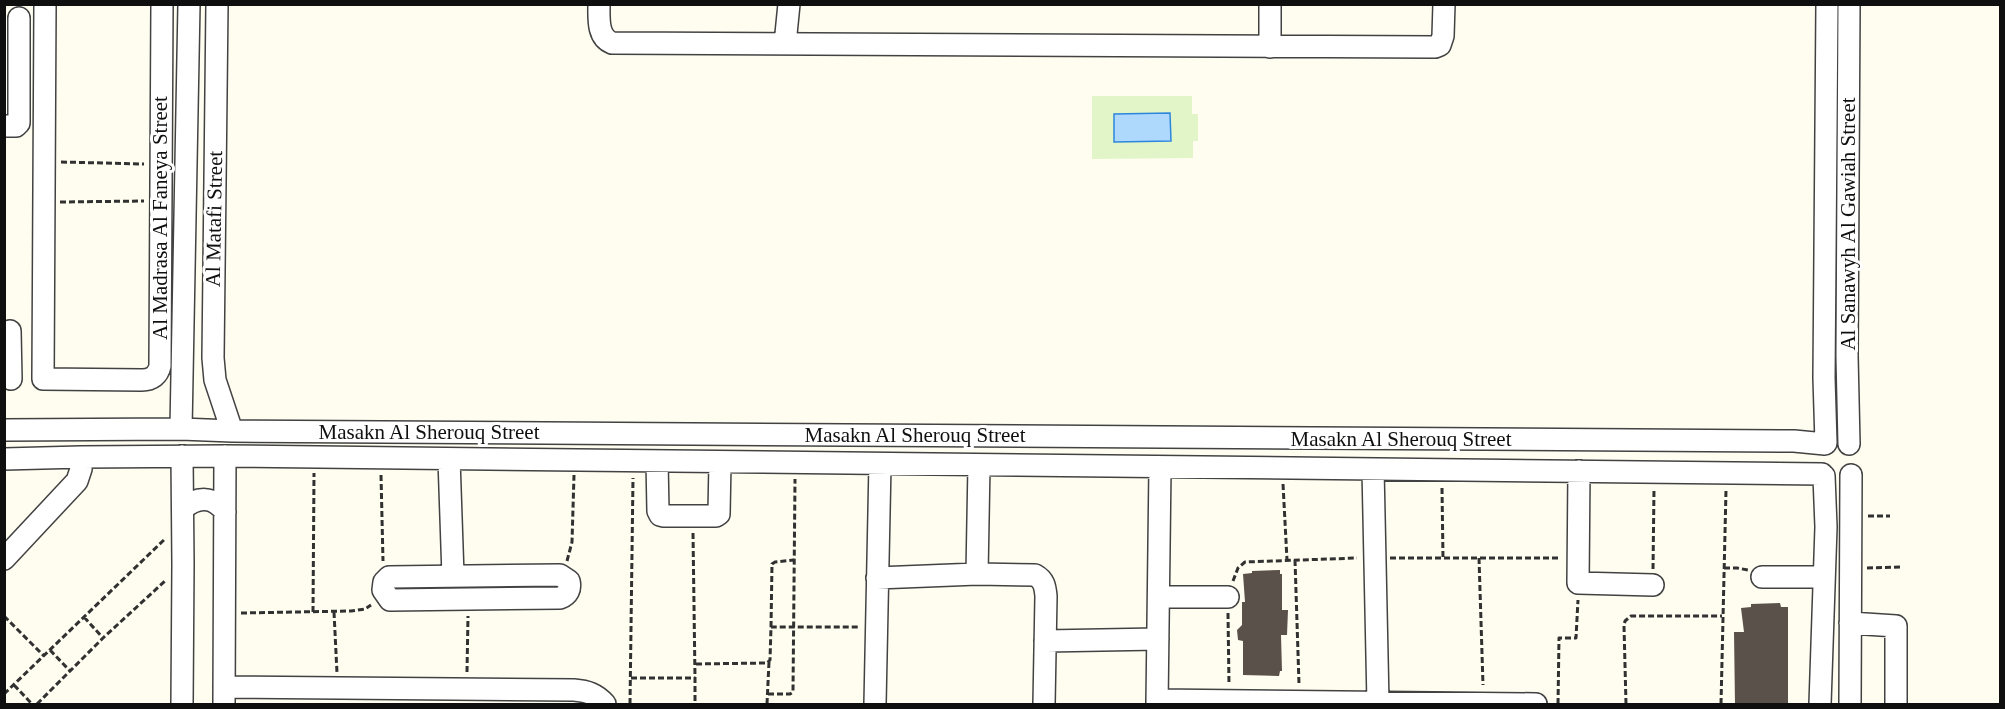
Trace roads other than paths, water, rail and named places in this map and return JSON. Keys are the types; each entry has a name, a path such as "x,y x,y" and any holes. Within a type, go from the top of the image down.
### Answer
{"street":[{"name":"Al Madrasa Al Faneya Street","path":"43,379 142,380 156,375 160,366 162,4"},
{"name":"Al Matafi Street","path":"181,429 189,4"},
{"name":"Al Matafi Street","path":"217,4 213,358 215,380 232,431"},
{"path":"599,4 602,32 612,43 1270,47 1435,47 1440,45 1443,36 1444,4"},
{"path":"786,44 789,4"},
{"path":"1270,4 1270,47"},
{"name":"Al Sanawyh Al Gawiah Street","path":"1826,443 1824,399 1827,4"},
{"name":"Al Sanawyh Al Gawiah Street","path":"1849,4 1847,399 1849,444"},
{"path":"4,126 16,126 19,123 12,18 45,11 43,379 8,379 10,331"},
{"path":"4,137 44,138"},
{"path":"182,378 191,385 197,386 210,384 215,380"},
{"path":"1780,473 1787,441 1814,424 1824,399"},
{"name":"Masakn Al Sherouq Street","path":"4,430 181,429 1826,443"},
{"path":"1065,436 1070,440 1074,450 1074,456 1067,465"},
{"path":"1103,466 1098,451 1104,436"},
{"path":"1820,705 1826,527 1823,475 1818,466 1817,456 1826,443 1838,440 1849,444 1856,452 1858,462 1851,475 1850,705"},
{"path":"4,559 77,482 81,469 81,456"},
{"name":"Masakn Al Sherouq Street","path":"4,459 81,456 225,456 1823,475"},
{"path":"182,456 182,705"},
{"path":"225,456 224,696 337,688 478,694 587,691 598,697 605,705"},
{"path":"449,459 453,576"},
{"path":"657,461 659,513 664,516 716,516 720,512 720,462"},
{"path":"875,705 879,464"},
{"path":"977,574 979,465"},
{"path":"1160,467 1157,702 1536,705"},
{"path":"1373,469 1378,703"},
{"path":"1579,471 1578,583 1653,585"},
{"path":"1823,475 1838,481 1851,475"},
{"path":"183,516 188,504 202,499 216,502 225,513"},
{"path":"877,578 977,574 1035,575 1040,578 1046,590 1044,705"},
{"path":"560,575 566,578 570,588 567,594 560,598 468,599 386,593 389,577 453,576 560,575"},
{"path":"1762,577 1824,577"},
{"path":"1159,597 1228,597"},
{"path":"1851,623 1896,626 1896,705"},
{"path":"1045,641 1158,639"}],"water":[{"path":"1170,113 1171,141 1114,142 1114,114"}]}
